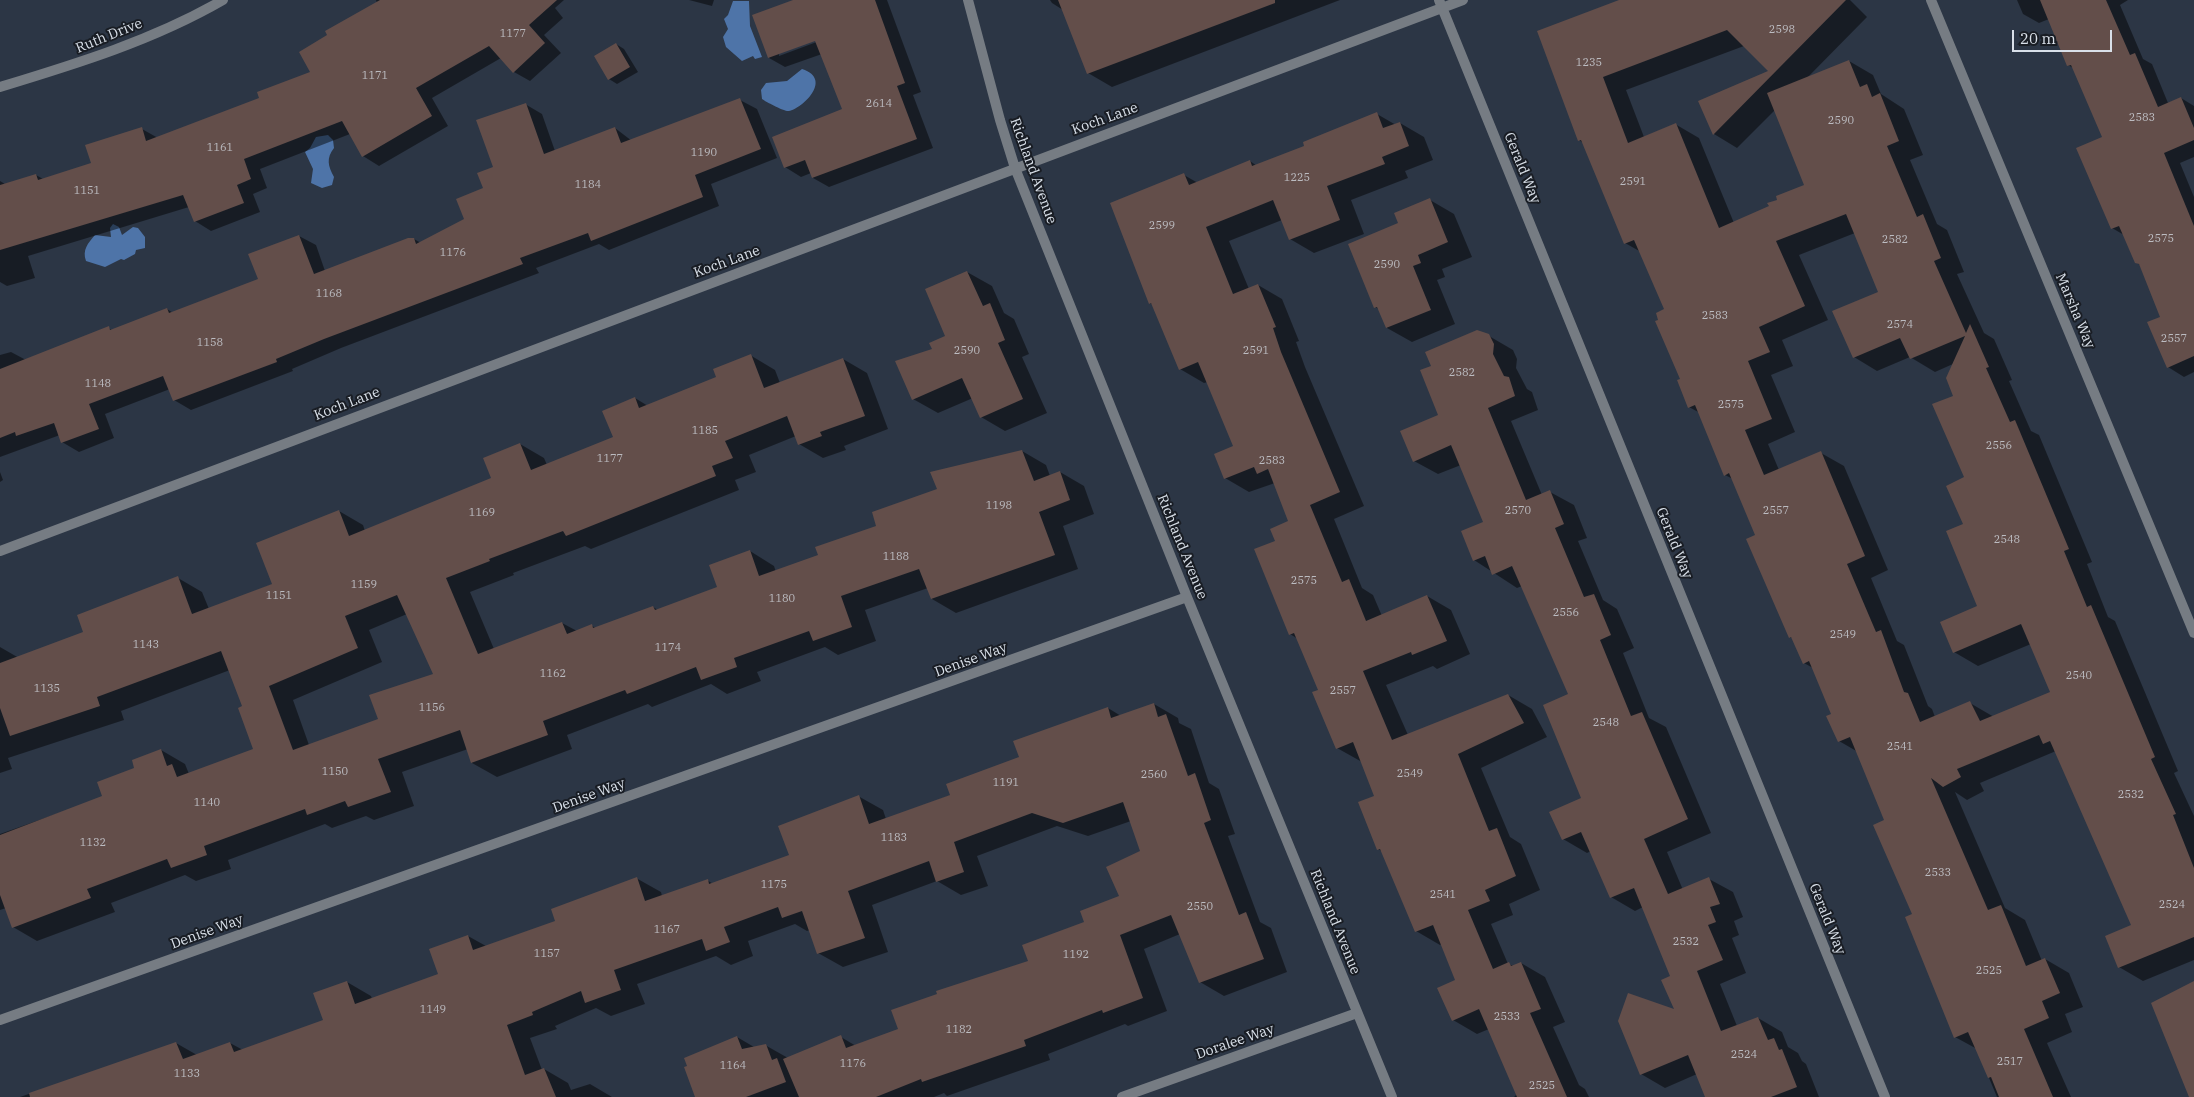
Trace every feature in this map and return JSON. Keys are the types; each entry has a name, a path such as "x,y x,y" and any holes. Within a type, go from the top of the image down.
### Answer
{"street":[{"name":"Ruth Drive","path":"0,87 81,63 191,19 223,0"},
{"name":"Richland Avenue","path":"968,0 1000,120 1015,168 1187,597 1392,1097"},
{"name":"Koch Lane","path":"0,551 1015,168 1440,4 1463,0"},
{"name":"Marsha Way","path":"1931,0 2194,633"},
{"name":"Gerald Way","path":"1440,4 1885,1097"},
{"name":"Denise Way","path":"0,1020 1187,597"},
{"name":"Doralee Way","path":"1122,1097 1357,1012"}],"water":[{"path":"733,1 749,1 750,26 762,57 755,59 753,56 742,61 726,47 723,37 728,29 724,19 728,15"},
{"path":"802,69 812,74 815,80 815,88 811,95 798,107 787,111 762,99 761,90 766,83 787,81"},
{"path":"328,135 333,140 334,148 329,162 334,177 332,185 322,188 311,183 313,169 305,152 310,148 316,137"},
{"path":"113,224 119,227 122,235 133,227 138,228 145,237 145,248 136,250 135,254 105,267 86,261 85,250 90,241 95,235 111,237 110,228"}],"building":[{"path":"380,0 557,0 529,25 545,43 513,73 489,46 416,88 432,116 362,157 342,121 244,159 251,179 237,185 244,203 194,222 183,195 0,250 0,185 36,174 38,180 91,163 85,145 142,127 146,141 259,98 257,92 310,72 299,52 327,35 325,31"},
{"path":"793,0 875,0 905,83 897,86 917,139 812,178 805,160 784,168 772,137 842,109 815,41 768,58 752,15"},
{"path":"1058,0 1275,0 1275,3 1087,74"},
{"path":"1619,0 1846,0 1713,135 1698,101 1768,71 1727,30 1603,77 1628,143 1676,123 1719,228 1769,206 1767,203 1777,200 1776,196 1804,185 1767,93 1849,60 1860,87 1867,84 1872,97 1880,93 1899,141 1887,146 1917,217 1923,214 1941,258 1934,261 1966,333 1970,324 1989,367 1986,368 2010,422 2015,420 2069,549 2064,551 2087,607 2091,605 2155,757 2151,759 2176,814 2173,815 2194,868 2194,937 2118,968 2105,936 2131,925 2050,741 2043,744 2039,735 1957,769 1961,777 1943,787 1931,778 1988,910 2001,905 2026,966 2045,958 2060,993 2042,1001 2049,1018 2024,1029 2053,1097 1999,1097 1991,1077 1988,1078 1968,1032 1954,1038 1905,917 1912,914 1873,825 1884,820 1850,737 1838,742 1826,716 1831,714 1809,661 1803,664 1791,637 1789,638 1746,539 1755,535 1729,473 1724,476 1695,405 1688,408 1677,380 1680,379 1655,321 1658,320 1656,313 1664,309 1634,240 1624,244 1581,140 1578,141 1537,31","holes":["1846,214 1878,292 1832,311 1853,358 1900,338 1910,359 1965,336 1946,378 1953,396 1932,404 1964,477 1946,486 1963,524 1946,531 1977,606 1940,622 1953,653 2021,624 2050,692 1980,721 1970,701 1920,722 1908,693 1904,692 1881,630 1876,632 1847,564 1865,556 1821,451 1764,475 1745,430 1772,419 1748,361 1770,352 1759,327 1805,306 1776,241"]},
{"path":"2040,0 2106,0 2130,55 2135,53 2158,107 2181,97 2194,128 2194,140 2164,153 2194,226 2194,356 2167,368 2147,322 2160,317 2139,264 2135,263 2119,226 2111,229 2076,148 2102,137 2071,65 2067,66"},
{"path":"616,43 630,67 608,80 594,56"},
{"path":"740,98 761,149 695,175 703,197 591,241 588,233 520,258 523,264 324,339 276,359 277,362 173,401 163,376 89,404 99,429 61,443 54,423 16,436 15,432 0,438 0,369 109,326 110,330 167,308 169,313 258,279 248,254 299,235 314,274 408,238 414,238 416,244 464,219 456,199 483,188 477,173 493,167 476,120 526,103 544,154 615,127 621,143"},
{"path":"1377,112 1383,128 1400,122 1409,146 1382,157 1385,164 1327,186 1340,220 1289,240 1273,200 1206,227 1233,294 1258,284 1276,327 1273,328 1281,352 1340,492 1310,505 1342,582 1349,579 1366,621 1427,595 1447,641 1412,655 1411,652 1363,671 1392,740 1508,694 1524,723 1458,754 1489,831 1497,828 1516,876 1485,890 1490,901 1468,910 1493,969 1509,962 1511,966 1521,962 1541,1009 1530,1013 1567,1097 1517,1097 1479,1009 1452,1021 1437,988 1455,980 1433,925 1415,932 1380,849 1377,850 1358,802 1374,796 1353,742 1336,749 1312,692 1318,690 1294,633 1289,635 1254,549 1275,541 1270,529 1288,521 1268,469 1257,474 1254,467 1224,479 1214,454 1233,446 1198,362 1179,370 1151,303 1149,304 1110,203 1184,173 1189,185 1250,160 1252,166 1304,146 1303,142"},
{"path":"1430,198 1448,242 1418,255 1421,263 1413,266 1431,310 1386,328 1377,307 1374,308 1348,244 1398,223 1394,213"},
{"path":"967,271 983,306 990,303 1005,340 998,343 1023,399 980,418 962,378 912,400 895,361 932,349 929,343 945,336 925,289"},
{"path":"1477,330 1489,334 1494,344 1493,354 1504,376 1509,377 1515,396 1488,408 1526,500 1550,490 1564,524 1555,528 1584,597 1594,594 1611,635 1600,640 1631,716 1642,712 1688,819 1644,839 1668,894 1709,877 1720,904 1710,907 1716,922 1708,925 1723,960 1697,971 1721,1031 1758,1017 1768,1040 1774,1038 1779,1050 1782,1049 1797,1087 1771,1097 1705,1097 1688,1055 1640,1075 1618,1021 1628,993 1674,1009 1661,980 1670,976 1634,888 1610,898 1581,832 1562,840 1549,812 1581,798 1543,705 1568,694 1512,566 1492,575 1485,556 1473,561 1461,531 1483,522 1451,445 1413,462 1400,431 1438,415 1420,370 1431,366 1425,352"},
{"path":"751,354 764,388 843,358 865,416 820,432 822,436 798,445 787,416 725,441 733,458 712,466 716,476 566,536 563,531 489,559 490,561 446,578 478,654 562,622 567,634 592,624 593,628 653,606 655,610 717,587 709,565 750,550 759,576 818,555 815,547 876,526 872,512 937,489 930,472 1022,450 1034,481 1060,471 1070,500 1039,512 1055,555 931,599 919,569 841,596 852,627 813,641 809,631 734,658 737,667 701,680 696,667 627,694 625,690 543,721 548,735 471,763 460,730 378,759 391,792 348,807 345,801 307,815 305,809 204,846 207,855 171,868 167,859 87,889 91,898 12,928 0,895 0,835 102,796 97,782 134,768 132,760 161,749 167,766 172,764 177,777 253,749 238,708 242,706 221,651 97,697 100,706 10,736 0,708 0,663 83,632 77,615 178,576 192,614 272,584 256,543 339,510 349,536 491,478 483,458 520,443 531,470 613,437 602,411 635,397 639,408 716,377 713,369","holes":["397,595 433,674 369,695 378,719 293,750 269,686 358,648 345,616"]},
{"path":"1154,703 1158,717 1166,714 1188,776 1195,773 1211,820 1204,823 1239,915 1246,912 1264,959 1199,983 1171,915 1120,935 1143,998 1103,1013 1102,1010 1024,1040 1026,1046 922,1082 921,1079 876,1097 799,1097 783,1059 841,1035 846,1048 898,1029 891,1010 937,994 936,991 1028,961 1022,945 1084,922 1080,911 1119,896 1106,867 1140,851 1123,802 1063,823 1032,813 954,842 964,872 936,882 929,861 848,891 865,938 817,954 802,911 782,918 778,907 724,927 730,942 706,951 702,939 614,970 621,990 585,1003 581,991 532,1012 533,1015 507,1025 525,1075 544,1068 556,1097 30,1097 29,1093 176,1042 183,1059 230,1042 234,1052 323,1020 313,993 347,981 355,1004 438,974 429,949 468,935 473,950 555,921 551,909 637,877 645,901 708,879 709,884 789,855 778,826 859,795 869,824 950,795 946,784 1019,757 1013,741 1108,707 1111,718"},
{"path":"2194,981 2194,1097 2189,1097 2151,1003"},
{"path":"737,1036 742,1049 766,1044 772,1060 777,1058 786,1082 746,1097 695,1097 684,1067 687,1066 684,1058"}]}
